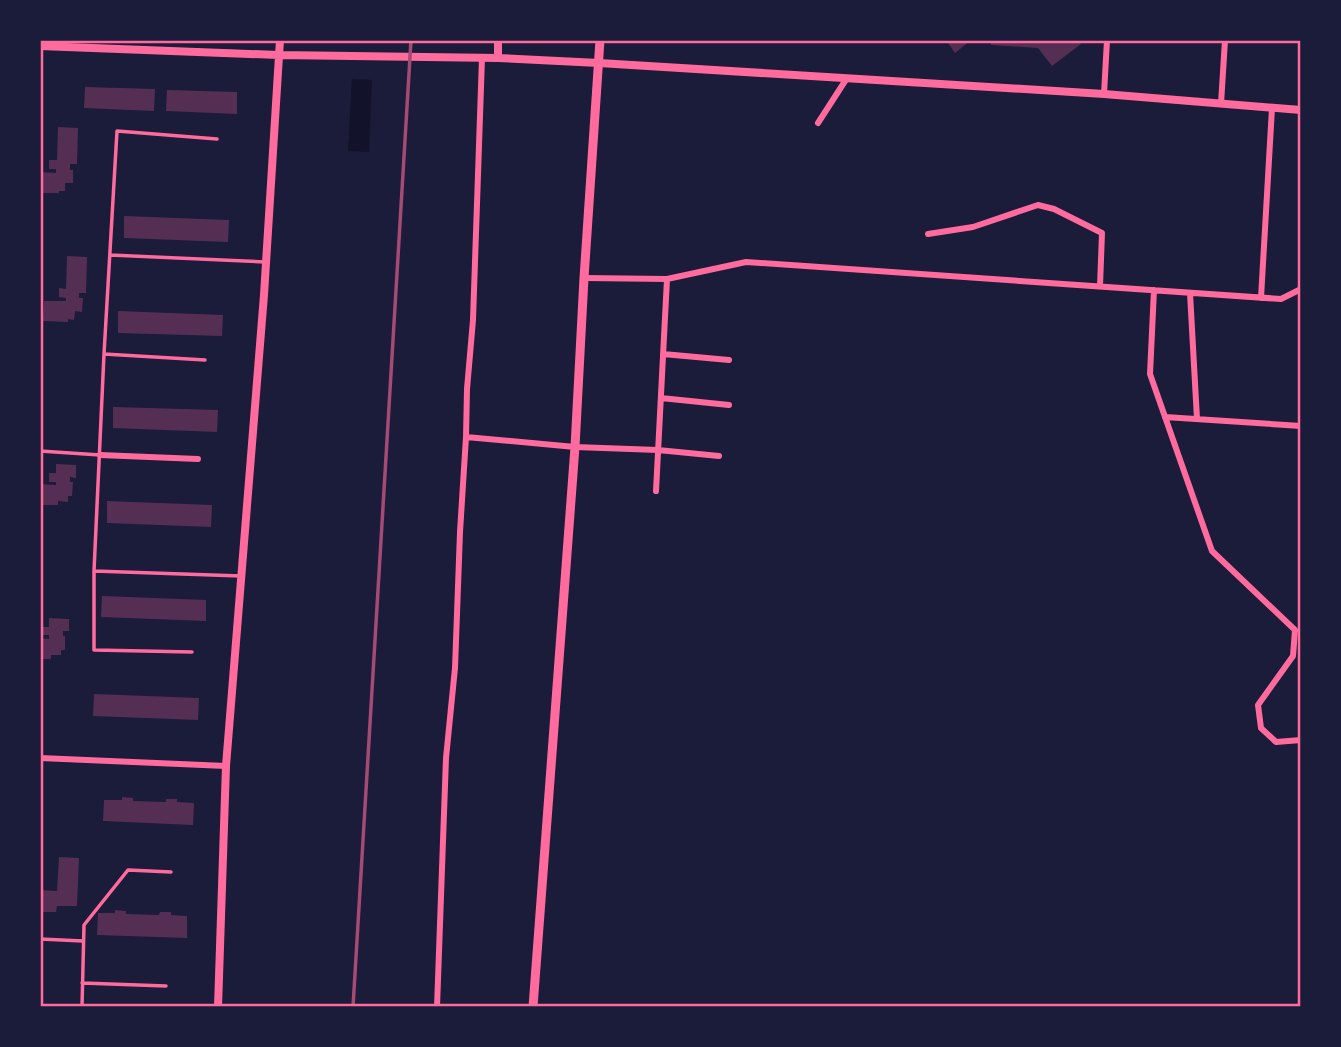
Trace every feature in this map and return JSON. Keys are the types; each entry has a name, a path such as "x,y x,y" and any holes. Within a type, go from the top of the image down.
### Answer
{"main road":[{"path":"533,1007 575,447 600,40"}],"street":[{"path":"218,1007 226,766 266,262 280,40"},
{"path":"498,40 498,58"},
{"path":"1104,94 1107,40"},
{"path":"1221,104 1225,40"},
{"path":"40,46 599,63 1104,94 1301,110"},
{"path":"437,1007 446,758 455,668 467,389 473,320 482,58"},
{"path":"818,123 847,78"},
{"path":"1261,298 1272,108"},
{"path":"928,234 973,227 1038,205 1054,209 1102,233 1100,286"},
{"path":"584,278 667,279 746,262 1281,299 1301,289"},
{"path":"656,491 667,279"},
{"path":"1154,290 1150,374 1212,551 1295,630 1293,656 1258,705 1261,728 1276,742 1301,740"},
{"path":"1190,293 1197,419"},
{"path":"663,354 729,360"},
{"path":"661,398 729,405"},
{"path":"1165,417 1301,426"},
{"path":"466,437 719,456"},
{"path":"100,455 198,459"},
{"path":"40,758 226,766"}],"lane":[{"path":"192,652 94,650 94,571 104,354 117,131 217,139"},
{"path":"110,255 266,262"},
{"path":"104,354 205,360"},
{"path":"40,451 100,455"},
{"path":"94,571 241,576"},
{"path":"82,1007 84,925 128,870 171,872"},
{"path":"40,939 83,941"},
{"path":"82,983 166,986"}],"shaded area":[{"path":"352,79 372,80 369,152 348,151"}],"building":[{"path":"946,40 971,40 955,53"},
{"path":"991,40 1078,40 1081,44 1052,66 1038,48 991,45"},
{"path":"85,87 155,89 154,111 84,108"},
{"path":"167,90 237,92 237,114 166,111"},
{"path":"58,127 78,128 77,164 70,164 73,183 65,183 65,191 59,193 40,193 40,172 56,173 56,169 49,169 49,160 57,160"},
{"path":"124,216 229,220 228,242 124,238"},
{"path":"67,256 87,257 86,293 79,293 79,298 83,298 82,312 75,311 74,320 68,319 68,322 43,321 44,301 66,301 66,298 59,297 59,288 66,289"},
{"path":"118,311 223,315 222,336 118,333"},
{"path":"113,407 218,410 217,432 113,428"},
{"path":"56,464 76,465 76,478 70,477 70,482 73,482 72,496 68,496 68,502 58,501 58,505 40,505 40,484 56,485 56,482 49,482 49,473 56,473"},
{"path":"107,501 212,505 211,527 107,523"},
{"path":"102,596 206,600 206,621 101,617"},
{"path":"49,618 69,619 69,631 63,631 65,650 61,650 61,655 51,655 51,659 40,659 40,638 49,639 49,635 41,635 42,627 49,627"},
{"path":"94,694 199,698 198,720 93,716"},
{"path":"122,797 133,798 133,801 166,802 166,799 177,799 177,802 194,803 193,825 103,821 104,800 122,800"},
{"path":"59,857 79,858 77,906 57,906 56,912 40,912 40,890 57,891"},
{"path":"115,910 126,911 126,914 159,915 160,912 171,912 171,915 187,916 187,938 97,935 98,913 115,913"}],"railway":[{"path":"353,1007 411,40"}]}
